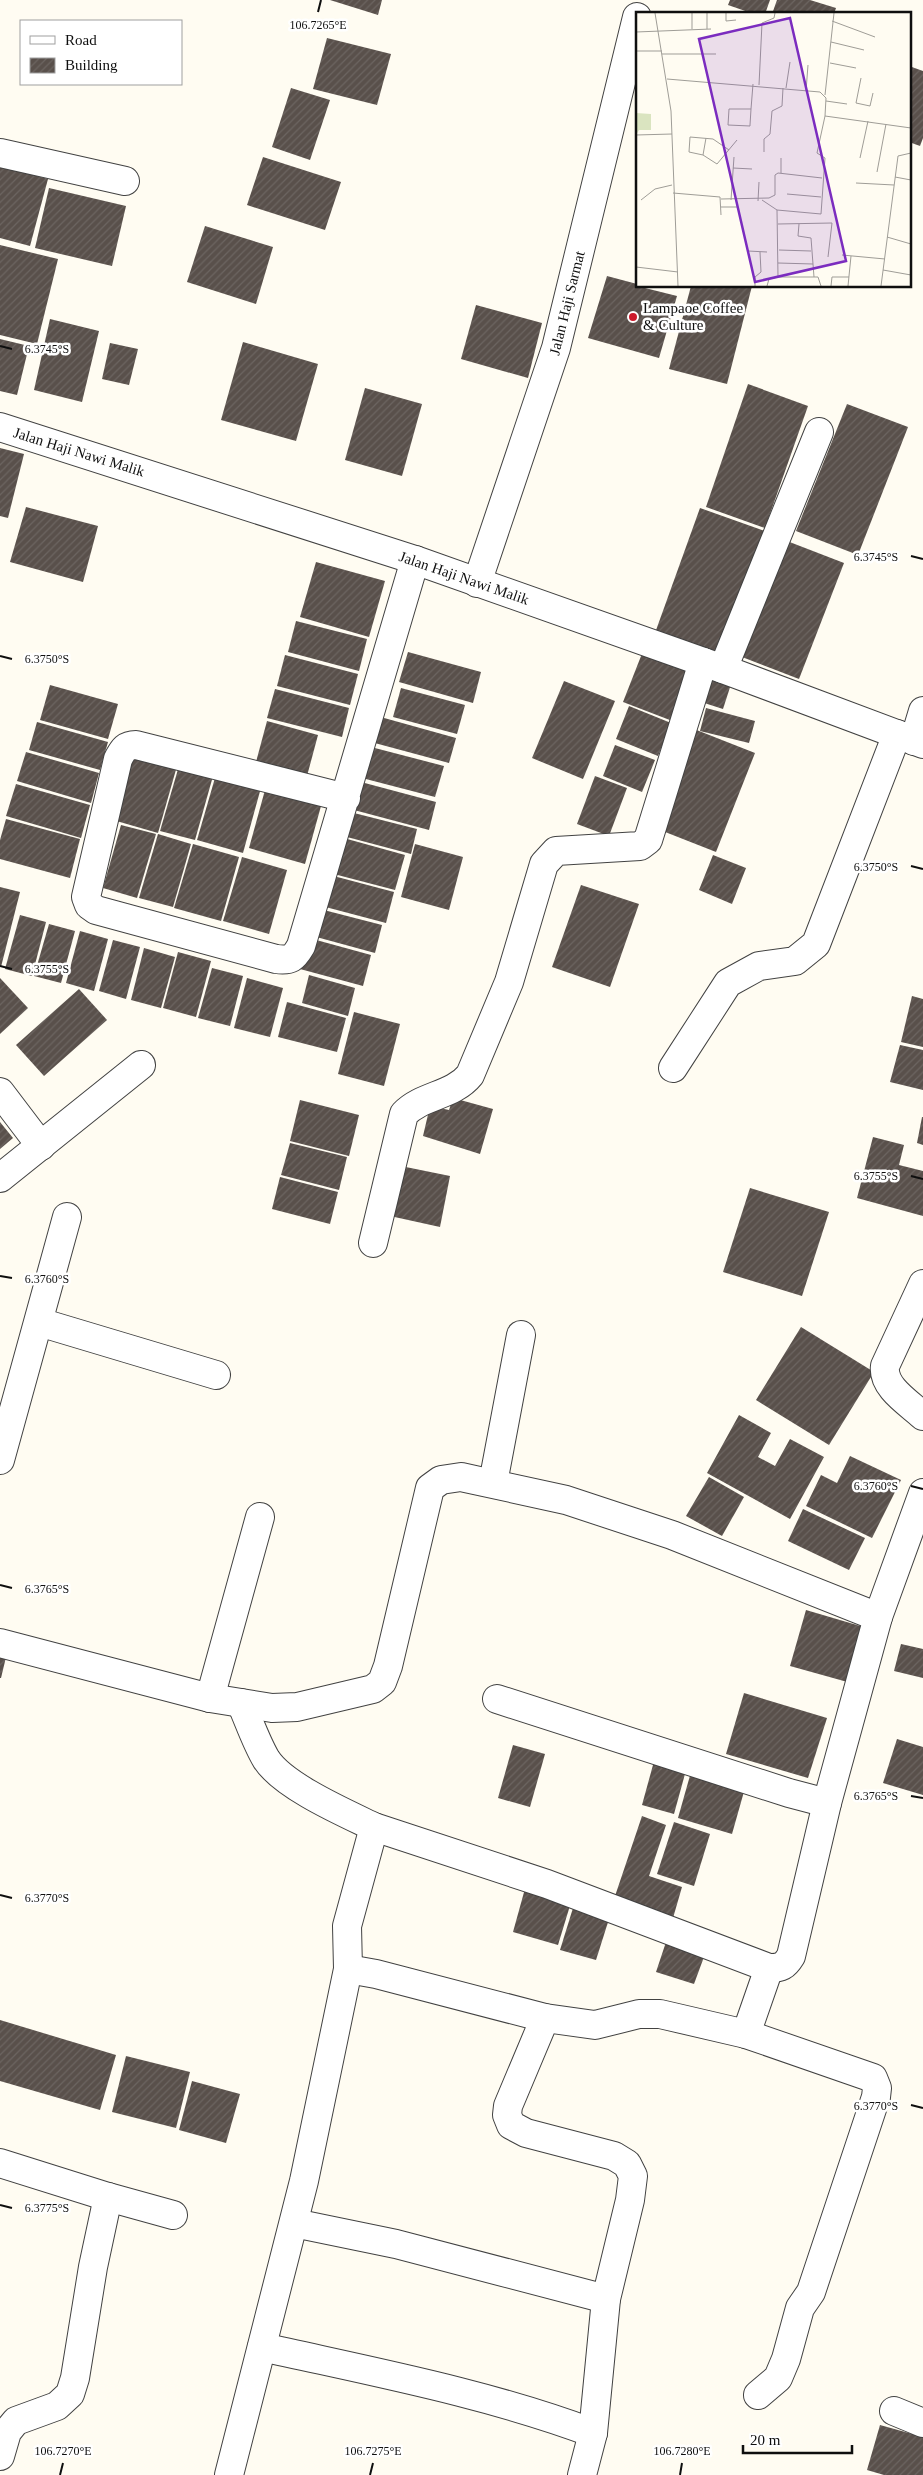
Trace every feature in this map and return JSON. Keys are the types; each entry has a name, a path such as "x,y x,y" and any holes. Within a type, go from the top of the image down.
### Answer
{"street":[{"name":"Jalan Haji Sarmat","path":"477,583 556,348 636,19"},
{"path":"0,152 125,181"},
{"name":"Jalan Haji Nawi Malik","path":"0,427 133,468 415,560 713,666 911,740"},
{"path":"373,1243 404,1114 414,1104 464,1083 470,1076 508,982 544,864 556,851 640,846 648,840 713,666 818,432"},
{"path":"346,798 136,745 129,745 124,748 118,759 86,897 89,904 96,910 287,961 295,958 301,946 346,798 415,560"},
{"path":"674,1068 728,983 759,966 795,961 816,944 923,711"},
{"path":"0,1178 141,1064"},
{"path":"0,1092 41,1146"},
{"path":"0,1460 68,1217"},
{"path":"923,1284 884,1374 888,1383 923,1416"},
{"path":"39,1322 216,1375"},
{"path":"493,1484 521,1335"},
{"path":"0,1642 210,1698 272,1708 297,1706 373,1690 382,1682 388,1666 430,1488 441,1480 461,1478 566,1500 672,1535 878,1617"},
{"path":"240,1703 267,1760 292,1784 331,1807 374,1827 547,1884 769,1968 780,1968 786,1964 791,1956 827,1803 878,1617 923,1493"},
{"path":"210,1698 260,1516"},
{"path":"497,1699 789,1793 827,1803"},
{"path":"229,2475 294,2223 348,1969 346,1926 374,1827"},
{"path":"746,2034 769,1968"},
{"path":"348,1969 376,1974 544,2018 595,2025 639,2014 660,2014 746,2034 873,2078 877,2088 876,2097 811,2292 800,2308 786,2359 778,2378 758,2395"},
{"path":"544,2018 508,2106 507,2115 511,2125 526,2133 614,2156 628,2164 633,2176 630,2200 606,2299 592,2433 582,2475"},
{"path":"0,2163 173,2215"},
{"path":"0,2456 7,2432 16,2421 57,2406 70,2394 108,2197"},
{"path":"294,2223 396,2244 606,2299"},
{"path":"262,2346 418,2382 544,2415 592,2433"},
{"path":"894,2411 923,2423"}],"building":[{"path":"330,0 382,0 378,15"},
{"path":"730,0 770,0 766,12 748,12 728,5"},
{"path":"777,0 810,0 836,8 835,12 773,12"},
{"path":"327,38 391,54 377,105 313,89"},
{"path":"910,66 923,71 923,138 920,146 910,142"},
{"path":"291,88 330,100 310,160 272,147"},
{"path":"263,157 341,182 325,230 247,205"},
{"path":"0,166 48,179 30,246 0,238"},
{"path":"49,188 126,206 112,266 35,248"},
{"path":"205,226 273,247 256,304 187,282"},
{"path":"0,245 58,259 37,344 0,335"},
{"name":"Lampaoe Coffee & Culture","path":"607,276 636,284 636,288 645,288 677,296 659,358 588,338"},
{"path":"690,288 751,288 727,384 669,369"},
{"path":"476,305 542,323 528,378 461,359"},
{"path":"50,319 99,331 82,402 34,390"},
{"path":"0,339 29,346 17,395 0,391"},
{"path":"243,342 318,364 296,441 221,420"},
{"path":"110,343 138,349 129,385 102,379"},
{"path":"748,384 808,406 765,528 706,507"},
{"path":"365,388 422,404 402,476 345,460"},
{"path":"847,404 908,427 858,555 796,531"},
{"path":"0,448 24,454 8,518 0,516"},
{"path":"26,507 98,526 83,582 10,562"},
{"path":"700,508 765,531 720,656 655,633"},
{"path":"787,541 844,563 799,679 742,657"},
{"path":"316,562 385,581 369,637 300,617"},
{"path":"296,621 367,639 359,671 288,652"},
{"path":"643,651 695,671 675,722 623,702"},
{"path":"408,652 481,672 473,703 399,682"},
{"path":"285,655 358,674 350,705 277,686"},
{"path":"707,669 733,678 723,709 698,701"},
{"path":"564,681 615,701 583,779 532,758"},
{"path":"50,685 118,704 108,739 40,720"},
{"path":"401,688 465,705 457,734 393,717"},
{"path":"275,689 349,708 342,737 267,718"},
{"path":"629,706 671,723 658,756 616,739"},
{"path":"706,708 755,721 749,743 700,731"},
{"path":"377,716 456,738 449,763 371,742"},
{"path":"267,721 318,735 307,776 256,762"},
{"path":"37,722 108,742 100,770 29,750"},
{"path":"694,729 755,753 716,852 655,828"},
{"path":"615,745 655,760 642,792 603,776"},
{"path":"134,746 179,759 158,833 113,820"},
{"path":"371,747 444,766 435,797 362,778"},
{"path":"26,752 99,773 91,803 17,781"},
{"path":"181,759 215,769 195,840 160,831"},
{"path":"217,771 262,784 243,853 197,840"},
{"path":"595,776 627,788 609,836 577,824"},
{"path":"361,782 436,802 429,830 354,810"},
{"path":"16,784 90,805 81,838 6,816"},
{"path":"265,790 321,806 305,864 249,848"},
{"path":"354,813 417,829 411,854 347,837"},
{"path":"6,819 80,839 70,878 0,859 0,840"},
{"path":"121,825 156,834 137,898 103,888"},
{"path":"158,834 191,844 173,907 139,898"},
{"path":"340,837 405,855 395,890 330,873"},
{"path":"193,844 239,857 221,921 174,908"},
{"path":"415,844 463,857 449,910 401,897"},
{"path":"713,855 746,868 732,904 699,890"},
{"path":"242,857 287,870 269,934 223,921"},
{"path":"326,874 394,892 386,923 318,905"},
{"path":"581,885 639,904 610,987 552,967"},
{"path":"0,887 20,892 1,967 0,967"},
{"path":"316,908 382,925 375,953 309,935"},
{"path":"20,915 46,922 32,976 5,969"},
{"path":"49,924 75,931 61,983 34,976"},
{"path":"80,931 108,939 94,991 66,983"},
{"path":"309,938 371,955 363,986 300,969"},
{"path":"113,940 140,947 126,999 99,991"},
{"path":"144,948 175,957 161,1008 131,1000"},
{"path":"178,952 211,961 196,1017 163,1008"},
{"path":"212,968 243,976 230,1026 198,1018"},
{"path":"309,975 355,988 348,1016 302,1003"},
{"path":"0,978 28,1008 0,1034"},
{"path":"247,978 283,988 270,1037 234,1028"},
{"path":"79,989 107,1020 44,1076 16,1045"},
{"path":"912,996 923,999 923,1047 901,1042"},
{"path":"287,1002 346,1018 337,1052 278,1037"},
{"path":"354,1012 400,1024 384,1086 338,1074"},
{"path":"900,1045 923,1050 923,1090 890,1082"},
{"path":"453,1098 493,1109 480,1154 423,1136 430,1106 449,1110"},
{"path":"300,1100 359,1115 349,1156 290,1141"},
{"path":"923,1117 923,1145 917,1143"},
{"path":"0,1122 13,1138 0,1149"},
{"path":"873,1137 904,1145 899,1165 923,1171 923,1216 857,1198"},
{"path":"290,1143 347,1157 339,1190 281,1175"},
{"path":"391,1164 450,1176 440,1227 381,1214"},
{"path":"280,1177 338,1192 330,1224 272,1209"},
{"path":"750,1188 829,1212 802,1296 723,1272"},
{"path":"801,1327 874,1372 829,1445 756,1400"},
{"path":"739,1415 771,1433 758,1457 775,1466 790,1439 824,1457 790,1519 707,1473"},
{"path":"850,1456 901,1480 872,1538 806,1506 821,1475 837,1483"},
{"path":"709,1477 744,1497 722,1536 686,1516"},
{"path":"803,1509 865,1538 849,1570 788,1541"},
{"path":"806,1610 867,1628 851,1683 790,1666"},
{"path":"901,1644 923,1649 923,1678 894,1671"},
{"path":"0,1651 7,1653 1,1678 0,1678"},
{"path":"744,1693 827,1718 808,1778 726,1754"},
{"path":"897,1739 923,1747 923,1795 883,1783"},
{"path":"513,1745 545,1754 530,1807 498,1798"},
{"path":"656,1754 688,1763 674,1814 642,1805"},
{"path":"691,1772 745,1788 732,1834 678,1818"},
{"path":"642,1816 666,1825 649,1876 682,1887 673,1918 614,1899"},
{"path":"674,1822 710,1834 694,1886 657,1874"},
{"path":"526,1885 572,1899 558,1945 513,1932"},
{"path":"573,1908 609,1919 596,1960 560,1950"},
{"path":"669,1933 708,1946 694,1984 656,1972"},
{"path":"0,2020 116,2055 100,2110 0,2081"},
{"path":"126,2056 190,2072 176,2128 112,2112"},
{"path":"192,2081 240,2094 226,2143 179,2130"},
{"path":"880,2425 923,2437 923,2475 884,2475 867,2470"}],"place":[{"name":"Lampaoe Coffee & Culture","path":"633,317"}]}
